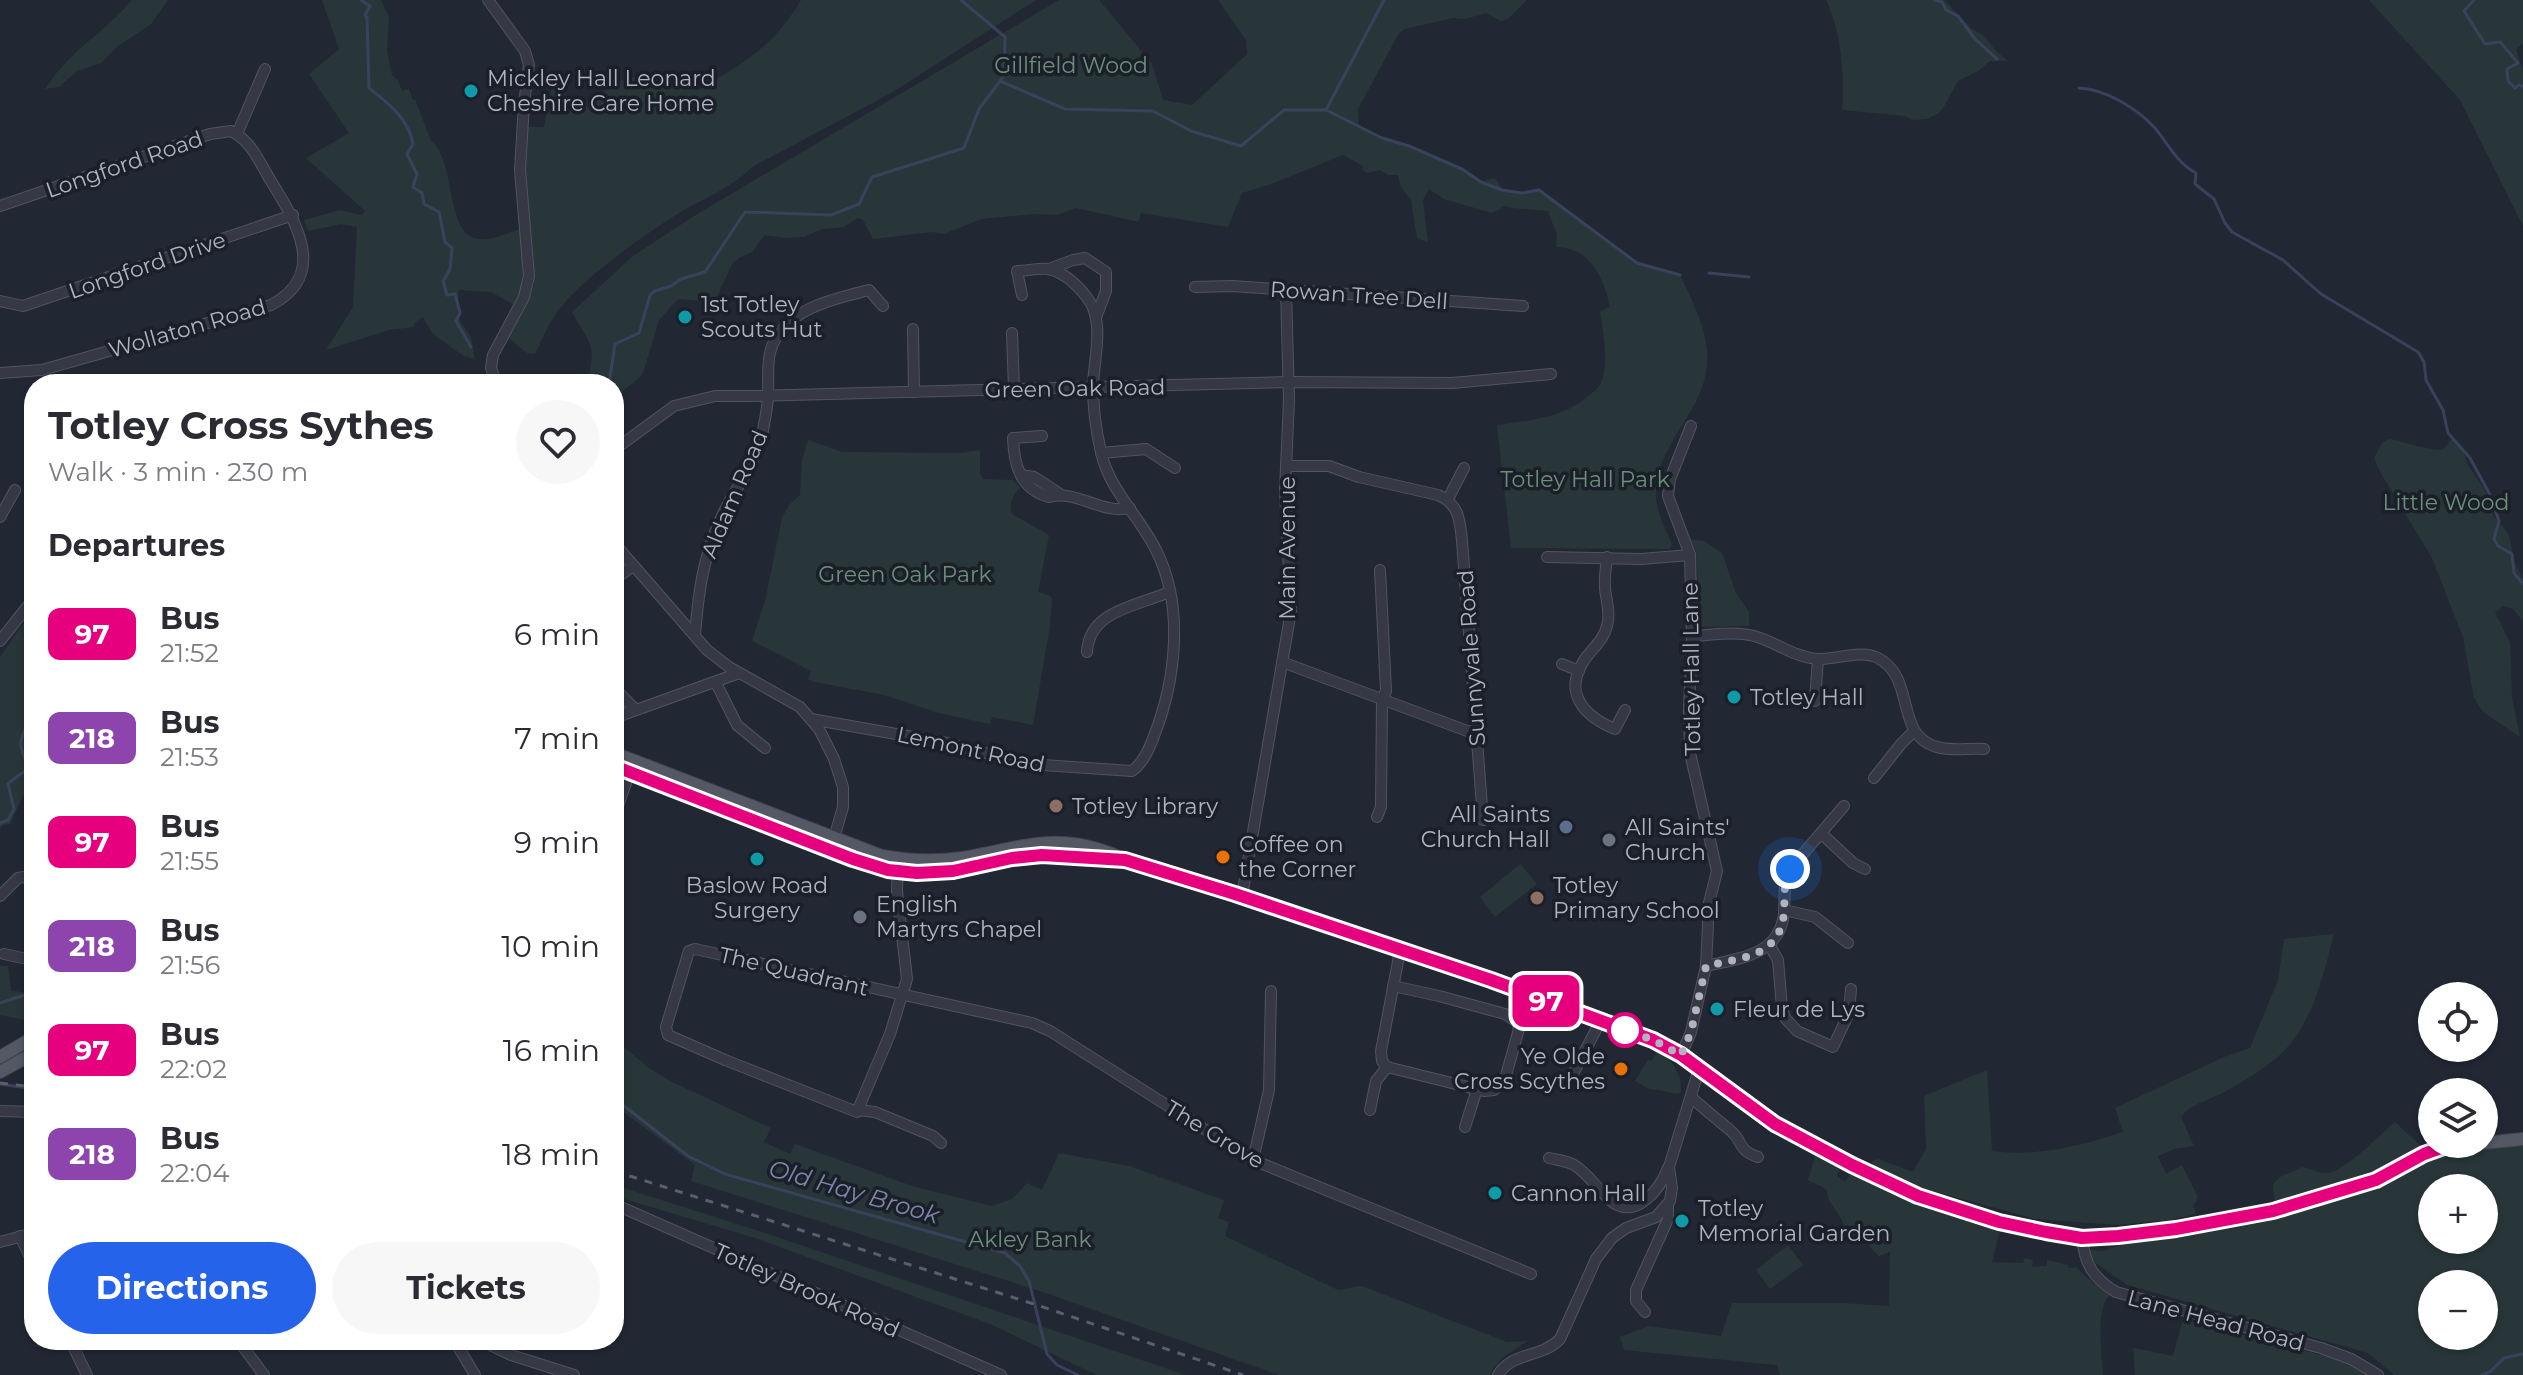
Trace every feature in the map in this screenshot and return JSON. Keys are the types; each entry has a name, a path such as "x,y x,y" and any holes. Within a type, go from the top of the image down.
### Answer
{"main road":[{"path":"624,760 832,844 865,851 898,865 953,871 1042,855 1125,860 1242,896 1491,980 1653,1040 1681,1055 1795,1136 1918,1196 1999,1222 2082,1238 2176,1229 2273,1211 2376,1180 2418,1157"},
{"path":"624,766 632,766"},
{"path":"2,1067 24,1046"},
{"path":"2,1067 24,1057"},
{"path":"2498,1142 2523,1139"}],"street":[{"path":"488,0 525,51 529,65 520,170 529,276 524,297 493,355 493,374"},
{"path":"265,69 237,134 247,142 293,215"},
{"name":"Longford Road","path":"3,203 20,201 217,132 225,130 237,134"},
{"name":"Longford Drive","path":"0,301 23,306 293,215"},
{"name":"Wollaton Road","path":"0,373 42,370 283,299 302,272 299,231 293,215"},
{"path":"1022,295 1017,271 1049,269 1085,258 1106,272 1106,291 1097,315 1093,388 1101,453 1112,481 1165,570 1169,592 1122,608 1096,624 1087,642 1087,652"},
{"path":"1049,269 1075,285 1097,315"},
{"name":"Rowan Tree Dell","path":"1195,287 1232,286 1523,306"},
{"name":"Aldam Road","path":"695,636 698,591 709,548 763,434 768,395 767,365 773,344 780,332 798,316 822,304 869,290 883,306"},
{"name":"Main Avenue","path":"1242,896 1291,603 1285,490 1289,400 1286,291"},
{"path":"913,329 914,392"},
{"path":"1012,333 1014,389"},
{"name":"Green Oak Road","path":"624,443 674,406 727,395 1288,382 1452,383 1551,374"},
{"name":"Totley Hall Lane","path":"1681,1055 1691,1032 1706,966 1709,903 1717,871 1690,753 1690,555 1668,491 1691,426"},
{"path":"1042,436 1013,438 1017,469 1037,494 1049,497 1060,494 1107,509 1130,508"},
{"path":"1101,453 1146,449 1175,468"},
{"path":"1287,466 1329,466 1359,477 1448,499 1464,468"},
{"path":"0,517 15,490"},
{"name":"Sunnyvale Road","path":"1448,499 1460,518 1483,820"},
{"path":"624,555 718,660 793,702 811,719 826,740 843,787 843,807 832,844"},
{"path":"1547,557 1641,559 1690,555"},
{"path":"1607,557 1608,623 1599,644 1586,657 1579,671 1576,688 1580,704 1595,720 1615,729 1625,710"},
{"path":"624,573 633,566"},
{"path":"1377,817 1381,807 1382,699 1386,691 1380,570"},
{"name":"Lemont Road","path":"811,719 947,743 1028,764 1132,771 1140,765 1149,749 1167,697 1173,628 1169,592"},
{"path":"0,641 24,611"},
{"path":"1692,636 1751,635 1793,653 1818,659 1870,655 1882,660 1901,685 1913,732 1932,746 1943,749 1984,749"},
{"path":"1815,701 1818,659"},
{"path":"1282,662 1478,735"},
{"path":"1562,664 1579,671"},
{"path":"624,714 739,673"},
{"path":"716,683 737,725 765,748"},
{"path":"624,698 636,710"},
{"path":"1874,778 1913,732"},
{"path":"624,789 632,766"},
{"path":"1706,966 1756,954 1770,946 1781,929 1785,880 1790,869 1844,806"},
{"path":"1822,834 1853,863 1865,869"},
{"path":"898,865 898,903 907,979 890,1034 858,1111 875,1112 933,1136 941,1143"},
{"path":"0,896 18,878 24,877"},
{"path":"1784,910 1815,917 1848,943"},
{"path":"1770,946 1778,960 1783,1013 1797,1031 1833,1047 1849,1013 1851,989"},
{"name":"The Quadrant","path":"858,1111 764,1076 668,1035 666,1027 689,951 695,949 903,996"},
{"path":"1393,986 1505,1014 1517,1022 1519,1033 1502,1084 1494,1090 1477,1089 1387,1067 1382,1061 1381,1051 1393,986 1400,951"},
{"path":"4,954 24,958"},
{"path":"1253,1160 1269,1090 1271,991"},
{"name":"The Grove","path":"903,996 1041,1026 1253,1160 1531,1274"},
{"path":"1574,1072 1600,1022"},
{"path":"1370,1110 1376,1081 1387,1067"},
{"path":"1549,1158 1575,1166 1611,1201 1622,1206 1638,1204 1650,1198 1669,1167 1699,1069"},
{"path":"1465,1127 1477,1089"},
{"path":"1691,1097 1734,1133 1745,1152 1758,1157"},
{"path":"0,1111 24,1112"},
{"path":"1645,1312 1636,1301 1636,1290 1668,1219 1672,1188 1669,1167"},
{"path":"1498,1375 1508,1362 1555,1344 1596,1259 1612,1238 1626,1228 1656,1217 1668,1205"},
{"name":"Totley Brook Road","path":"624,1208 1001,1375"},
{"path":"0,1242 24,1235"},
{"path":"20,1236 24,1244"},
{"name":"Lane Head Road","path":"2082,1238 2087,1264 2116,1292 2329,1351 2351,1359 2378,1375"},
{"path":"75,1350 87,1375"},
{"path":"245,1350 264,1375"},
{"path":"460,1350 475,1375"},
{"path":"501,1350 574,1375"}],"green space":[{"path":"132,0 168,0 151,24 118,46 101,63 77,71 59,87 45,89 65,63"},
{"path":"322,0 381,0 389,17 387,51 392,75 398,80 402,91 409,89 415,99 431,141 439,150 455,212 468,235 479,239 495,238 522,229 525,278 514,305 491,292 459,290 457,312 471,337 475,360 465,357 433,334 423,317 414,323 414,327 389,330 326,350 353,307 357,227 341,224 308,231 304,220 340,210 362,215 365,211 306,158 349,133 309,74 339,49"},
{"path":"801,0 1036,0 893,92 752,167 729,186 684,210 636,242 603,267 562,306 535,354 527,353 506,336 529,299 534,284 525,178 526,127 544,127 553,81 578,108 628,76 699,90 757,52 779,30"},
{"path":"1059,0 1099,0 1152,64 1163,100 1192,105 1247,54 1246,40 1218,0 1527,0 1508,19 1501,21 1486,13 1405,29 1399,33 1358,109 1359,128 1462,169 1481,182 1495,178 1503,190 1522,193 1539,190 1637,263 1680,275 1703,331 1707,370 1694,406 1665,455 1659,473 1657,505 1672,544 1670,549 1511,548 1497,425 1544,418 1576,405 1599,387 1605,368 1600,311 1610,307 1604,285 1586,258 1568,248 1556,247 1557,235 1548,211 1505,206 1492,213 1444,199 1429,189 1423,200 1428,242 1417,238 1411,200 1401,187 1398,175 1388,175 1380,170 1367,173 1363,166 1343,155 1242,193 1228,227 1141,213 1139,222 1076,208 1057,215 981,219 944,234 932,232 873,239 863,220 858,218 844,227 822,229 804,237 765,235 752,252 732,264 713,305 705,301 678,299 659,320 643,373 624,391 624,374 588,374 592,353 588,339 572,312 633,256 694,216"},
{"path":"1826,0 1944,0 2008,61 1990,61 1958,81 1942,110 1927,119 1912,120 1905,116 1842,110 1841,54"},
{"path":"2369,0 2523,0 2523,43 2516,49 2523,71 2523,226 2460,100"},
{"name":"Little Wood","path":"2389,439 2439,450 2452,439 2462,448 2468,465 2486,492 2494,517 2510,539 2514,561 2523,579 2523,621 2513,609 2503,606 2495,612 2510,643 2512,698 2520,737 2483,712 2474,698 2463,637 2432,558 2374,458 2382,443"},
{"name":"Green Oak Park","path":"808,440 842,452 961,453 980,450 983,479 1013,480 1020,488 1012,500 1012,514 1049,535 1038,592 1052,599 1050,626 1033,725 992,717 990,724 939,713 884,695 815,682 808,679 811,671 752,641 765,601 782,518 789,505 800,495 802,460"},
{"path":"1689,539 1704,541 1722,553 1736,593 1749,612 1749,626 1701,627 1696,553"},
{"path":"24,622 24,794 10,824 0,829 0,657"},
{"path":"1520,864 1537,884 1495,917 1480,897"},
{"path":"2334,934 2316,996 2294,1039 2278,1057 2257,1072 2185,1112 2181,1117 2194,1146 2158,1156 2166,1174 2182,1165 2198,1197 2193,1206 2196,1214 2117,1225 2036,1219 1900,1182 1873,1166 1872,1161 1878,1159 1913,1172 1926,1149 1924,1096 1987,1070 1992,1151 2025,1153 2058,1149 2123,1132 2115,1108 2250,1048 2278,980 2284,939"},
{"path":"0,966 8,966 11,991 23,992 24,995 24,1020 0,1015"},
{"name":"Akley Bank","path":"624,1047 670,1081 771,1128 764,1142 790,1154 795,1144 915,1187 992,1206 1012,1199 1027,1183 1042,1190 1059,1153 1129,1166 1224,1200 1218,1218 1229,1222 1225,1236 1338,1290 1362,1286 1507,1342 1528,1341 1501,1359 1490,1375 1279,1375 1037,1290 691,1181 695,1165 624,1112"},
{"path":"1658,1051 1678,1073 1681,1092 1678,1094 1647,1088 1635,1081 1648,1060 1651,1061"},
{"path":"2395,1122 2418,1143 2418,1149 2374,1174 2276,1206 2273,1189 2280,1177 2303,1167 2328,1173 2353,1159"},
{"path":"2523,1144 2523,1375 2394,1375 2368,1353 2127,1285 2089,1258 2090,1250 2102,1251 2305,1208 2369,1187 2431,1158 2498,1158 2498,1147"},
{"path":"1815,1156 1840,1168 1837,1176 1845,1182 1851,1173 1901,1196 2000,1230 1992,1262 2023,1263 2025,1258 2033,1260 2032,1267 2047,1266 2047,1260 2068,1265 2069,1268 2076,1267 2110,1295 2102,1310 2101,1321 2103,1375 1780,1375 1777,1365 1624,1350 1620,1337 1649,1326 1721,1336 1732,1303 1889,1306 1890,1252 1879,1256 1864,1241 1847,1237 1826,1189 1808,1180"},
{"path":"624,1188 1186,1375 1097,1375 990,1324 755,1238 624,1199"},
{"path":"1788,1245 1803,1265 1770,1289 1756,1270"},
{"path":"2183,1319 2344,1361 2371,1375 2135,1375 2133,1348 2173,1356"}],"waterway":[{"path":"361,0 370,6 365,15 369,88 397,112 411,135 413,144 407,154 417,174 413,187 422,193 424,204 439,212 445,242 452,248 450,269 443,281 447,295 455,294 460,313 456,321 471,347"},
{"path":"961,0 1005,37 1004,75 1000,81"},
{"path":"610,374 615,344 639,333 650,295 681,279 705,272 745,212 831,215 859,204 872,177 964,148 979,109 1000,81 1065,109 1153,111 1191,131 1241,146 1284,110 1326,110 1384,0"},
{"path":"1935,0 1958,16 1975,39 1997,59"},
{"path":"2474,0 2464,11 2485,44 2500,42 2518,63 2507,69 2508,81 2515,88 2519,85 2523,87"},
{"path":"2079,88 2109,95 2146,119 2177,158 2196,173 2195,184 2214,199 2232,232 2283,260 2321,294 2418,352 2424,362 2426,380 2443,410 2448,433 2470,458 2489,493 2499,521 2494,539 2498,546 2512,554 2514,573 2523,584"},
{"path":"1328,111 1382,138 1462,169 1481,182 1502,190 1522,193 1539,190 1637,263 1680,275"},
{"path":"1709,273 1749,277"},
{"path":"24,733 21,741 24,756"},
{"path":"0,823 8,820 14,809 8,784 24,771"},
{"name":"Old Hay Brook","path":"0,1003 24,995"},
{"path":"0,1084 24,1088"},
{"name":"Old Hay Brook","path":"624,1106 688,1156 725,1174 1005,1253 1020,1266 1029,1281 1047,1354 1057,1365 1078,1375"},
{"path":"2482,1375 2504,1358 2523,1354"}],"railway":[{"path":"0,1083 24,1086"},
{"path":"624,1174 1037,1305 1243,1375"}],"bus line":[{"name":"97","path":"624,770 888,870 917,873 953,871 1016,858 1068,855 1125,860 1235,894 1491,980 1653,1040 1681,1055 1775,1124 1811,1145 1918,1196 1999,1222 2082,1238 2176,1229 2273,1211 2353,1188 2376,1180 2418,1158"}],"place":[{"name":"Mickley Hall Leonard Cheshire Care Home","path":"471,91"},
{"name":"1st Totley Scouts Hut","path":"685,317"},
{"name":"Totley Hall","path":"1734,697"},
{"name":"Totley Library","path":"1056,806"},
{"name":"All Saints Church Hall","path":"1566,827"},
{"name":"All Saints' Church","path":"1609,840"},
{"name":"Coffee on the Corner","path":"1223,857"},
{"name":"Baslow Road Surgery","path":"757,859"},
{"name":"Totley Primary School","path":"1537,898"},
{"name":"English Martyrs Chapel","path":"860,917"},
{"name":"Fleur de Lys","path":"1717,1009"},
{"name":"Ye Olde Cross Scythes","path":"1621,1069"},
{"name":"Cannon Hall","path":"1495,1193"},
{"name":"Totley Memorial Garden","path":"1682,1221"}],"route":[{"path":"1625,1030 1622,1029 1653,1040 1681,1055 1691,1032 1706,966 1756,954 1770,946 1781,929 1785,880 1790,869"}],"park label":[{"name":"Gillfield Wood","path":"1071,65"},
{"name":"Totley Hall Park","path":"1585,479"}]}
